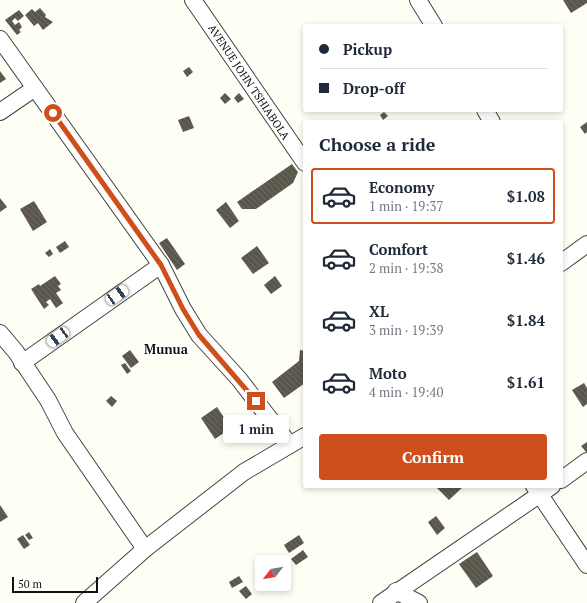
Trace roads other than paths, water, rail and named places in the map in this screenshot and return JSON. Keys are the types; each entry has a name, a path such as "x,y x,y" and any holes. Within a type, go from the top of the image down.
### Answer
{"street":[{"name":"AVENUE JOHN TSHIABOLA","path":"193,0 303,160"},
{"path":"418,0 433,24"},
{"path":"0,39 161,265 183,309 199,335 239,380 290,445"},
{"path":"0,112 34,88"},
{"path":"563,257 587,244"},
{"path":"22,363 161,265"},
{"path":"0,333 16,352 48,400 65,434 145,549"},
{"path":"84,603 145,549 244,472 303,437"},
{"path":"563,479 587,461"},
{"path":"381,603 542,489 587,565"},
{"path":"396,591 418,603"}],"district":[{"name":"Munua","path":"166,349"}]}
